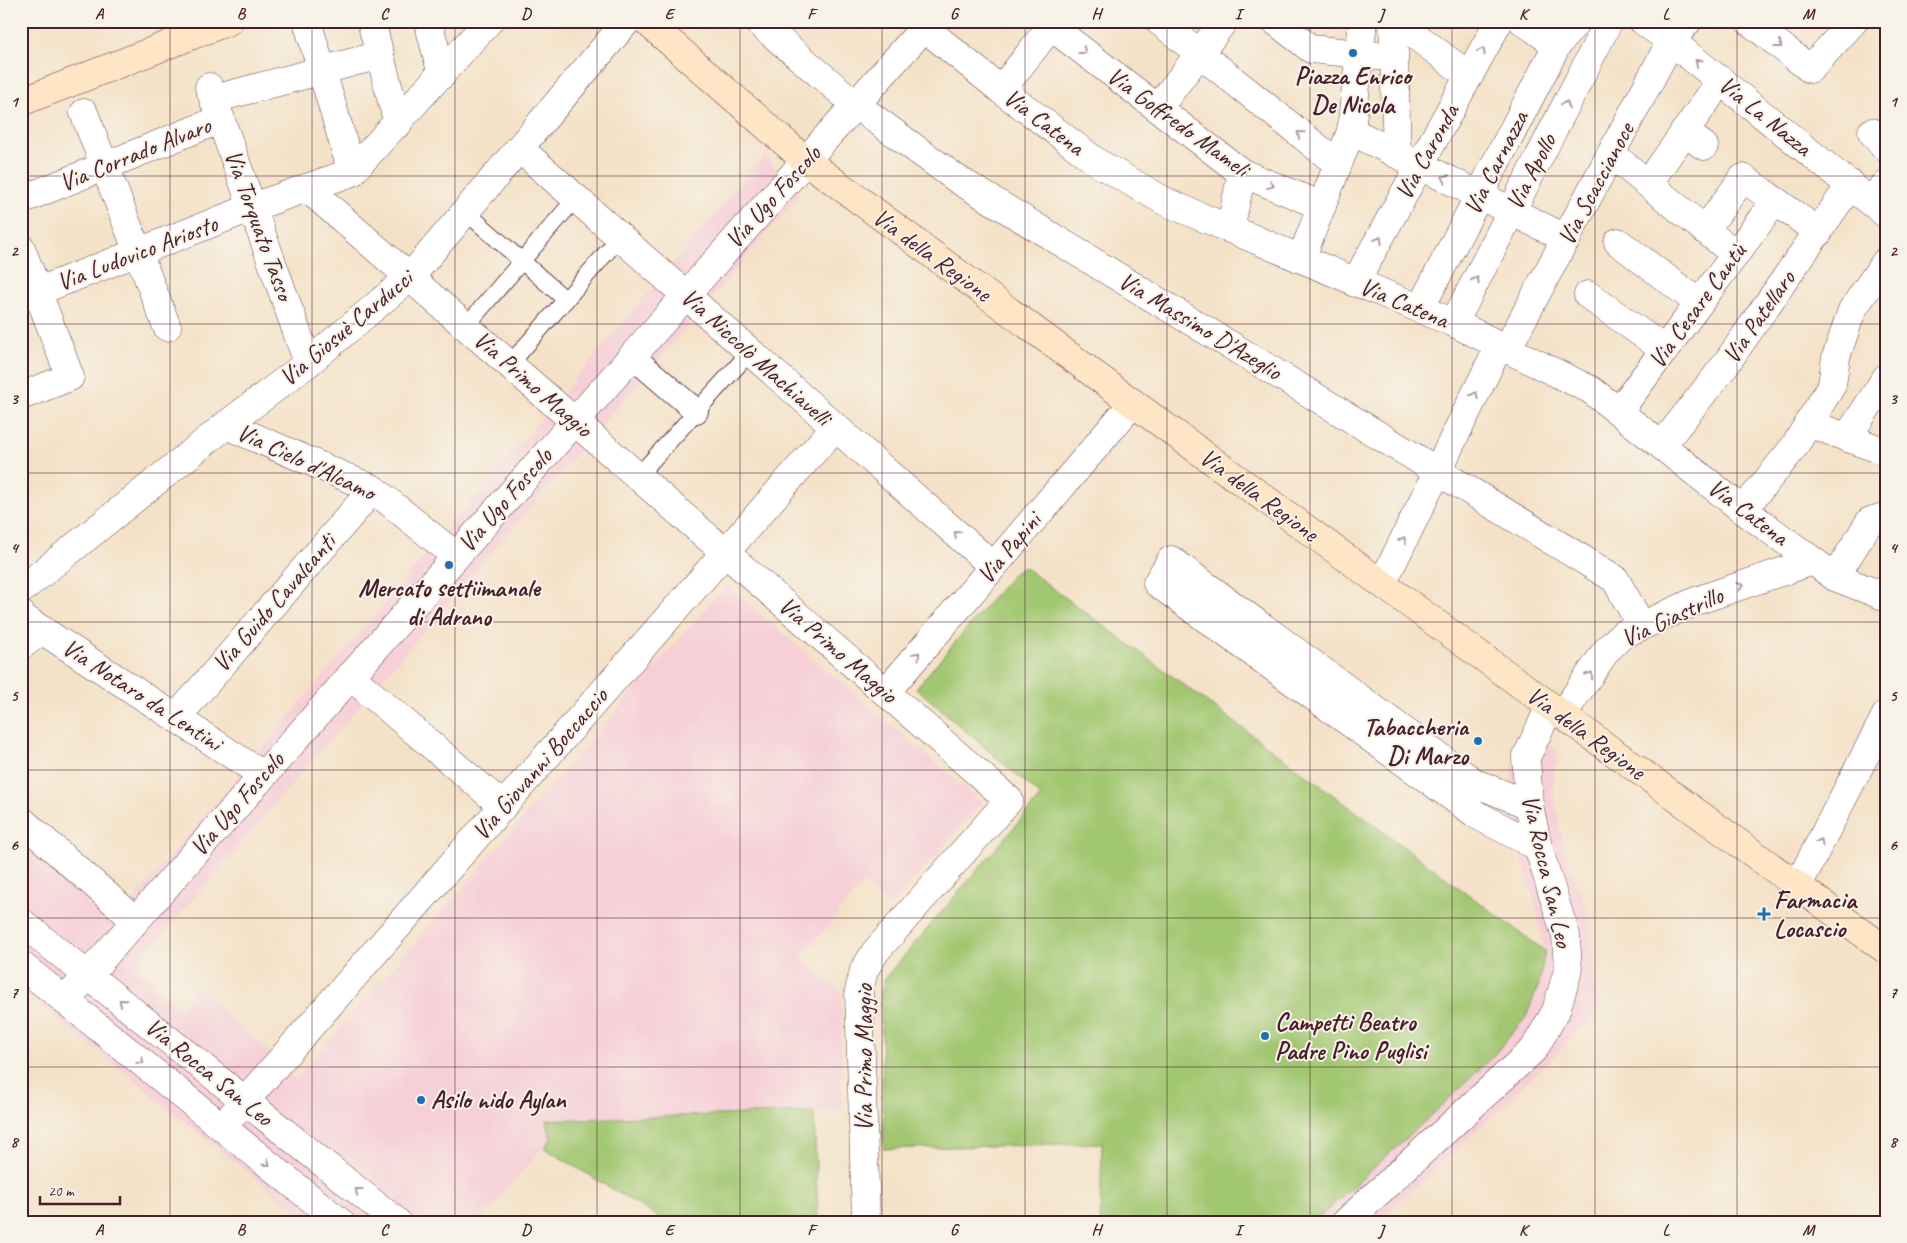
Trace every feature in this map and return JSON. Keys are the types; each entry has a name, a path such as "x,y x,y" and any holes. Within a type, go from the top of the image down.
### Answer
{"main road":[{"path":"21,102 229,21"},
{"name":"Via della Regione","path":"646,21 805,160 1133,403 1886,950"}],"street":[{"path":"307,21 352,172 398,124 489,21"},
{"path":"371,21 398,124"},
{"path":"428,21 442,74"},
{"name":"Via Giosuè Carducci","path":"21,590 226,425 308,363 410,277 627,21"},
{"name":"Via Massimo D'Azeglio","path":"756,21 856,104 957,179 1615,579 1641,625"},
{"path":"1159,21 1338,164"},
{"path":"1158,108 1224,21"},
{"path":"1275,21 1311,49 1359,65 1395,57"},
{"path":"1300,259 1351,131 1363,21"},
{"name":"Via Caronda","path":"1355,283 1408,160 1468,76 1499,21"},
{"path":"1522,21 1557,45"},
{"name":"Via Carnazza","path":"1420,309 1557,45 1577,21"},
{"name":"Via Apollo","path":"1454,323 1609,21"},
{"name":"Via La Nazza","path":"1643,21 1680,31 1721,80 1873,196"},
{"path":"1749,21 1810,70 1854,21"},
{"path":"1001,90 1050,23"},
{"name":"Via Goffredo Mameli","path":"1050,23 1242,173 1322,206"},
{"name":"Via Ugo Foscolo","path":"65,1000 856,104 924,24"},
{"name":"Via Catena","path":"924,24 1001,90 1098,163 1166,202 1454,323 1591,390 1743,510 1835,577 1886,596"},
{"path":"1408,160 1395,57 1400,26 1468,76"},
{"name":"Via Scaccianoce","path":"1382,584 1438,470 1503,347 1566,239 1680,31"},
{"name":"Via Corrado Alvaro","path":"21,200 104,166 215,102 380,55"},
{"path":"1648,184 1694,139 1721,80"},
{"name":"Via Torquato Tasso","path":"215,102 308,363"},
{"path":"84,113 167,327"},
{"path":"1351,131 1566,239"},
{"name":"Via Niccolò Machiavelli","path":"519,148 993,566"},
{"path":"1611,154 1735,254"},
{"name":"Via Ludovico Ariosto","path":"30,295 253,208 352,172"},
{"path":"1230,230 1242,173"},
{"path":"1706,230 1743,178 1818,232"},
{"name":"Via Primo Maggio","path":"307,188 1009,800 876,951 864,970 860,991 866,1222"},
{"name":"Via Patellaro","path":"1662,445 1723,368 1818,232 1873,196"},
{"name":"Via Cesare Cantù","path":"1619,412 1775,201"},
{"path":"1618,242 1699,303"},
{"path":"21,248 30,295 70,377 21,396"},
{"path":"1743,510 1794,447 1832,385 1836,356 1852,310 1886,261"},
{"path":"1588,295 1665,350"},
{"path":"632,356 696,411"},
{"path":"1847,438 1886,378"},
{"name":"Via Papini","path":"886,692 1133,403"},
{"path":"1808,423 1886,452"},
{"name":"Via Cielo d'Alcamo","path":"226,425 373,488 456,556"},
{"name":"Via Giovanni Boccaccio","path":"222,1127 835,428"},
{"name":"Via Guido Cavalcanti","path":"176,718 373,488"},
{"path":"1835,577 1870,521 1886,516"},
{"path":"1529,805 1475,783 1171,560 1157,583 1477,815 1538,847"},
{"name":"Via Giastrillo","path":"1556,711 1606,651 1622,635 1696,601 1813,561"},
{"name":"Via Notaro da Lentini","path":"28,630 176,718 263,775"},
{"path":"350,676 502,806"},
{"name":"Via Rocca San Leo","path":"1346,1222 1534,1049 1556,1012 1568,970 1566,936 1538,847 1529,805 1526,758 1556,711"},
{"path":"1798,885 1877,756 1886,715"},
{"path":"21,820 135,920"},
{"name":"Via Rocca San Leo","path":"21,922 396,1222"},
{"name":"Via Rocca San Leo","path":"21,965 340,1222"}],"lane":[{"path":"466,326 576,198"},
{"path":"465,211 566,300"},
{"path":"510,364 620,237"},
{"path":"638,476 750,352"}],"shaded area":[{"path":"765,155 800,195 134,968 180,1008 198,988 265,1048 295,1080 726,585 982,802 891,906 863,883 801,958 841,993 843,1111 548,1120 551,1139 478,1222 310,1222 21,990 21,842 103,914 112,925"},
{"path":"1524,726 1559,751 1555,766 1553,794 1566,855 1587,910 1597,1001 1595,1016 1499,1110 1378,1222 1314,1222 1436,1111 1492,1057 1526,1017 1539,984 1545,951 1523,863 1510,779"}],"green space":[{"path":"1024,567 1545,951 1539,984 1526,1017 1492,1057 1436,1111 1314,1222 1100,1222 1102,1143 884,1149 881,995 885,978 1041,796 916,688 1014,573"},
{"path":"814,1112 818,1222 667,1222 544,1148 551,1139 547,1120"}],"place":[{"name":"Piazza Enrico De Nicola","path":"1353,53"},
{"name":"Mercato settiimanale di Adrano","path":"449,565"},
{"name":"Tabaccheria Di Marzo","path":"1478,741"},
{"name":"Farmacia Locascio","path":"1764,914"},
{"name":"Campetti Beatro Padre Pino Puglisi","path":"1265,1036"},
{"name":"Asilo nido Aylan","path":"421,1100"}]}
